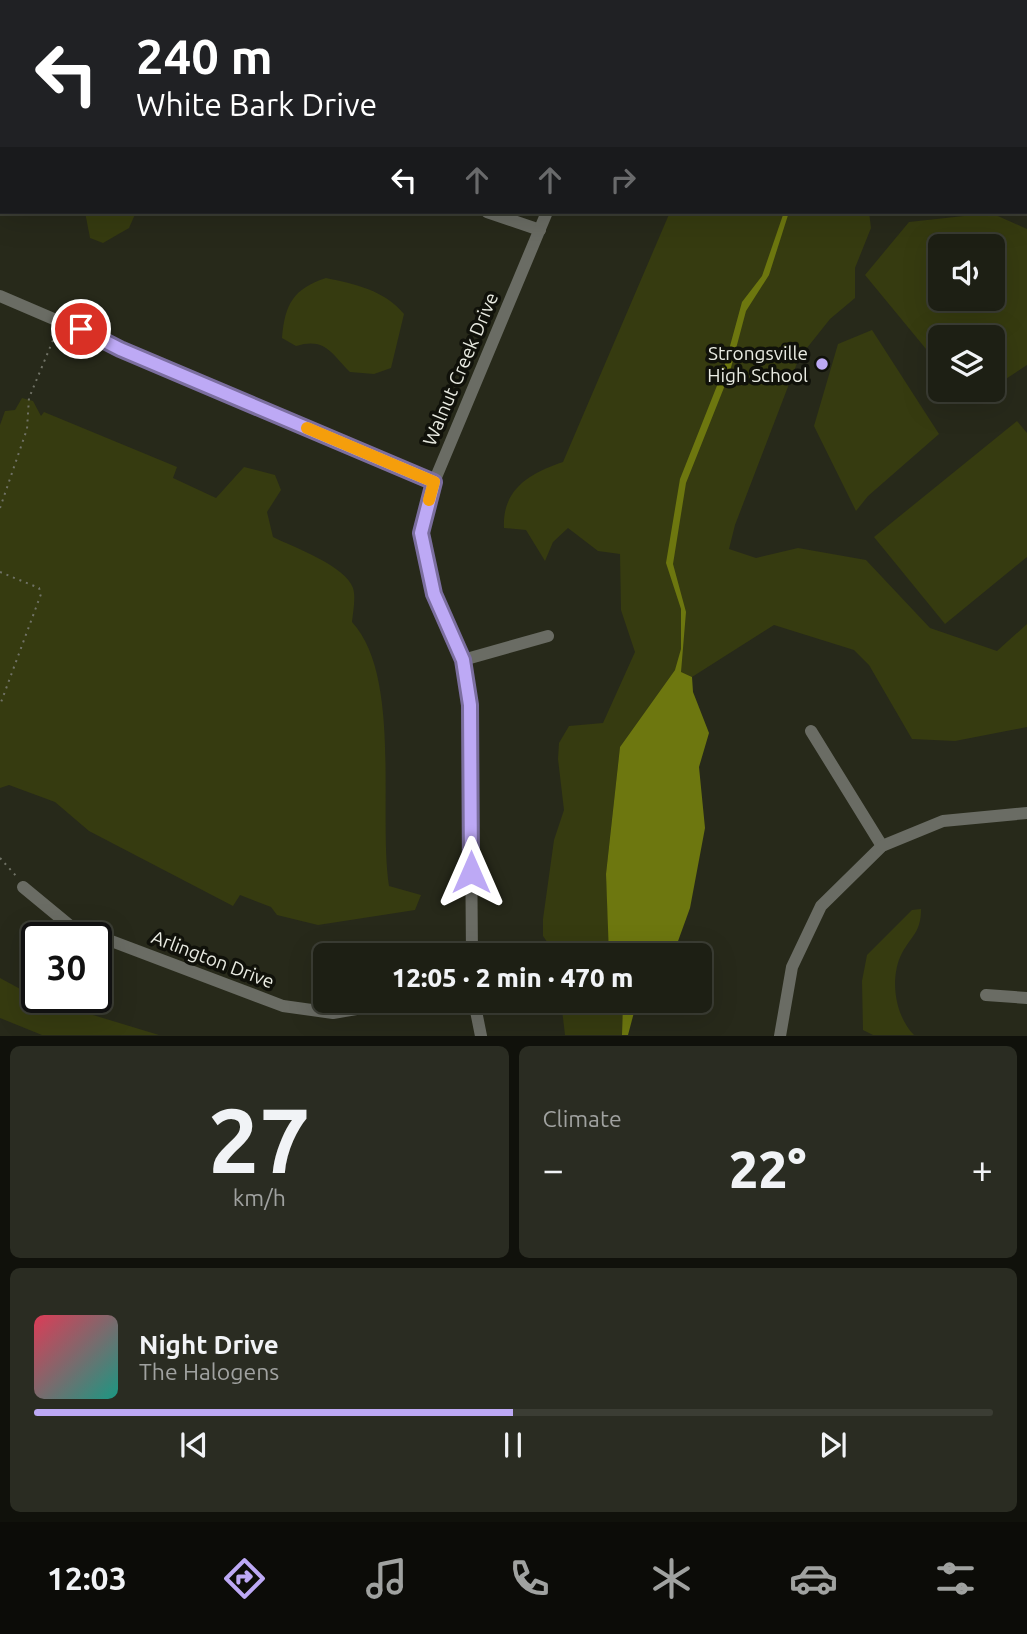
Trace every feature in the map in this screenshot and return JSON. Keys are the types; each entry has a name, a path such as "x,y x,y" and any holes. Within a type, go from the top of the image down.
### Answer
{"street":[{"path":"493,214 540,230"},
{"name":"Walnut Creek Drive","path":"472,943 470,705 463,660 434,594 421,533 434,482 546,214"},
{"path":"0,296 434,482"},
{"path":"463,660 548,636"},
{"path":"811,731 882,846"},
{"path":"780,1035 792,967 821,906 882,846 943,821 1027,813"},
{"name":"Arlington Drive","path":"23,887 69,925 283,1006 313,1010"},
{"path":"986,995 1027,998"},
{"path":"476,1013 481,1035"}],"path":[{"path":"0,508 27,429 29,398 61,321"},
{"path":"0,572 39,588 41,594 0,705"},
{"path":"0,858 23,887"}],"shaded area":[{"path":"85,214 135,214 129,228 103,243 90,238"},
{"path":"669,214 869,214 871,228 855,268 855,298 830,319 799,358 735,525 729,549 756,558 798,548 866,560 930,628 997,651 1027,624 1027,727 955,741 912,739 869,665 854,650 774,625 692,677 675,670 620,747 606,874 609,943 548,943 543,936 543,919 554,840 564,810 558,759 559,743 569,726 603,723 635,652 621,610 620,554 598,551 568,528 553,542 545,561 526,530 504,528 505,514 513,493 529,477 563,462"},
{"path":"783,214 788,214 769,275 746,311 729,375 686,483 673,564 686,612 681,672 692,677 693,692 709,733 699,767 705,828 690,908 677,943 609,943 606,874 620,747 675,670 681,649 681,609 666,563 680,479 724,368 742,302 762,276"},
{"path":"993,214 1027,229 1027,365 1005,379 1005,325 928,325 928,351 865,275 909,222"},
{"path":"326,278 378,294 404,314 391,368 374,374 350,372 321,345 296,346 282,338 286,316 293,299 306,287"},
{"path":"872,330 939,434 868,496 856,511 814,426 838,344"},
{"path":"22,398 33,401 41,416 44,412 177,467 173,478 216,498 244,467 275,475 281,490 267,512 273,537 330,565 348,580 353,588 352,622 367,646 377,676 383,710 389,886 421,895 415,910 318,925 277,915 271,907 240,895 233,906 89,831 55,802 9,785 0,788 0,425 5,411 15,410"},
{"path":"1017,421 1027,433 1027,557 945,624 874,537"},
{"path":"921,909 918,928 898,963 895,985 902,1018 914,1035 873,1035 863,1030 862,981 867,955 912,910"},
{"path":"0,978 21,989 21,1013 86,1013 159,1035 42,1035 0,1018"},
{"path":"562,1013 623,1013 622,1035 565,1035"},
{"path":"623,1013 634,1013 628,1035 622,1035"}],"slow traffic":[{"path":"307,428 434,482 429,500"}],"place":[{"name":"Strongsville High School","path":"822,364"}],"route":[{"path":"81,329 120,349 434,482 421,533 434,594 463,660 470,705 471,872"}]}
